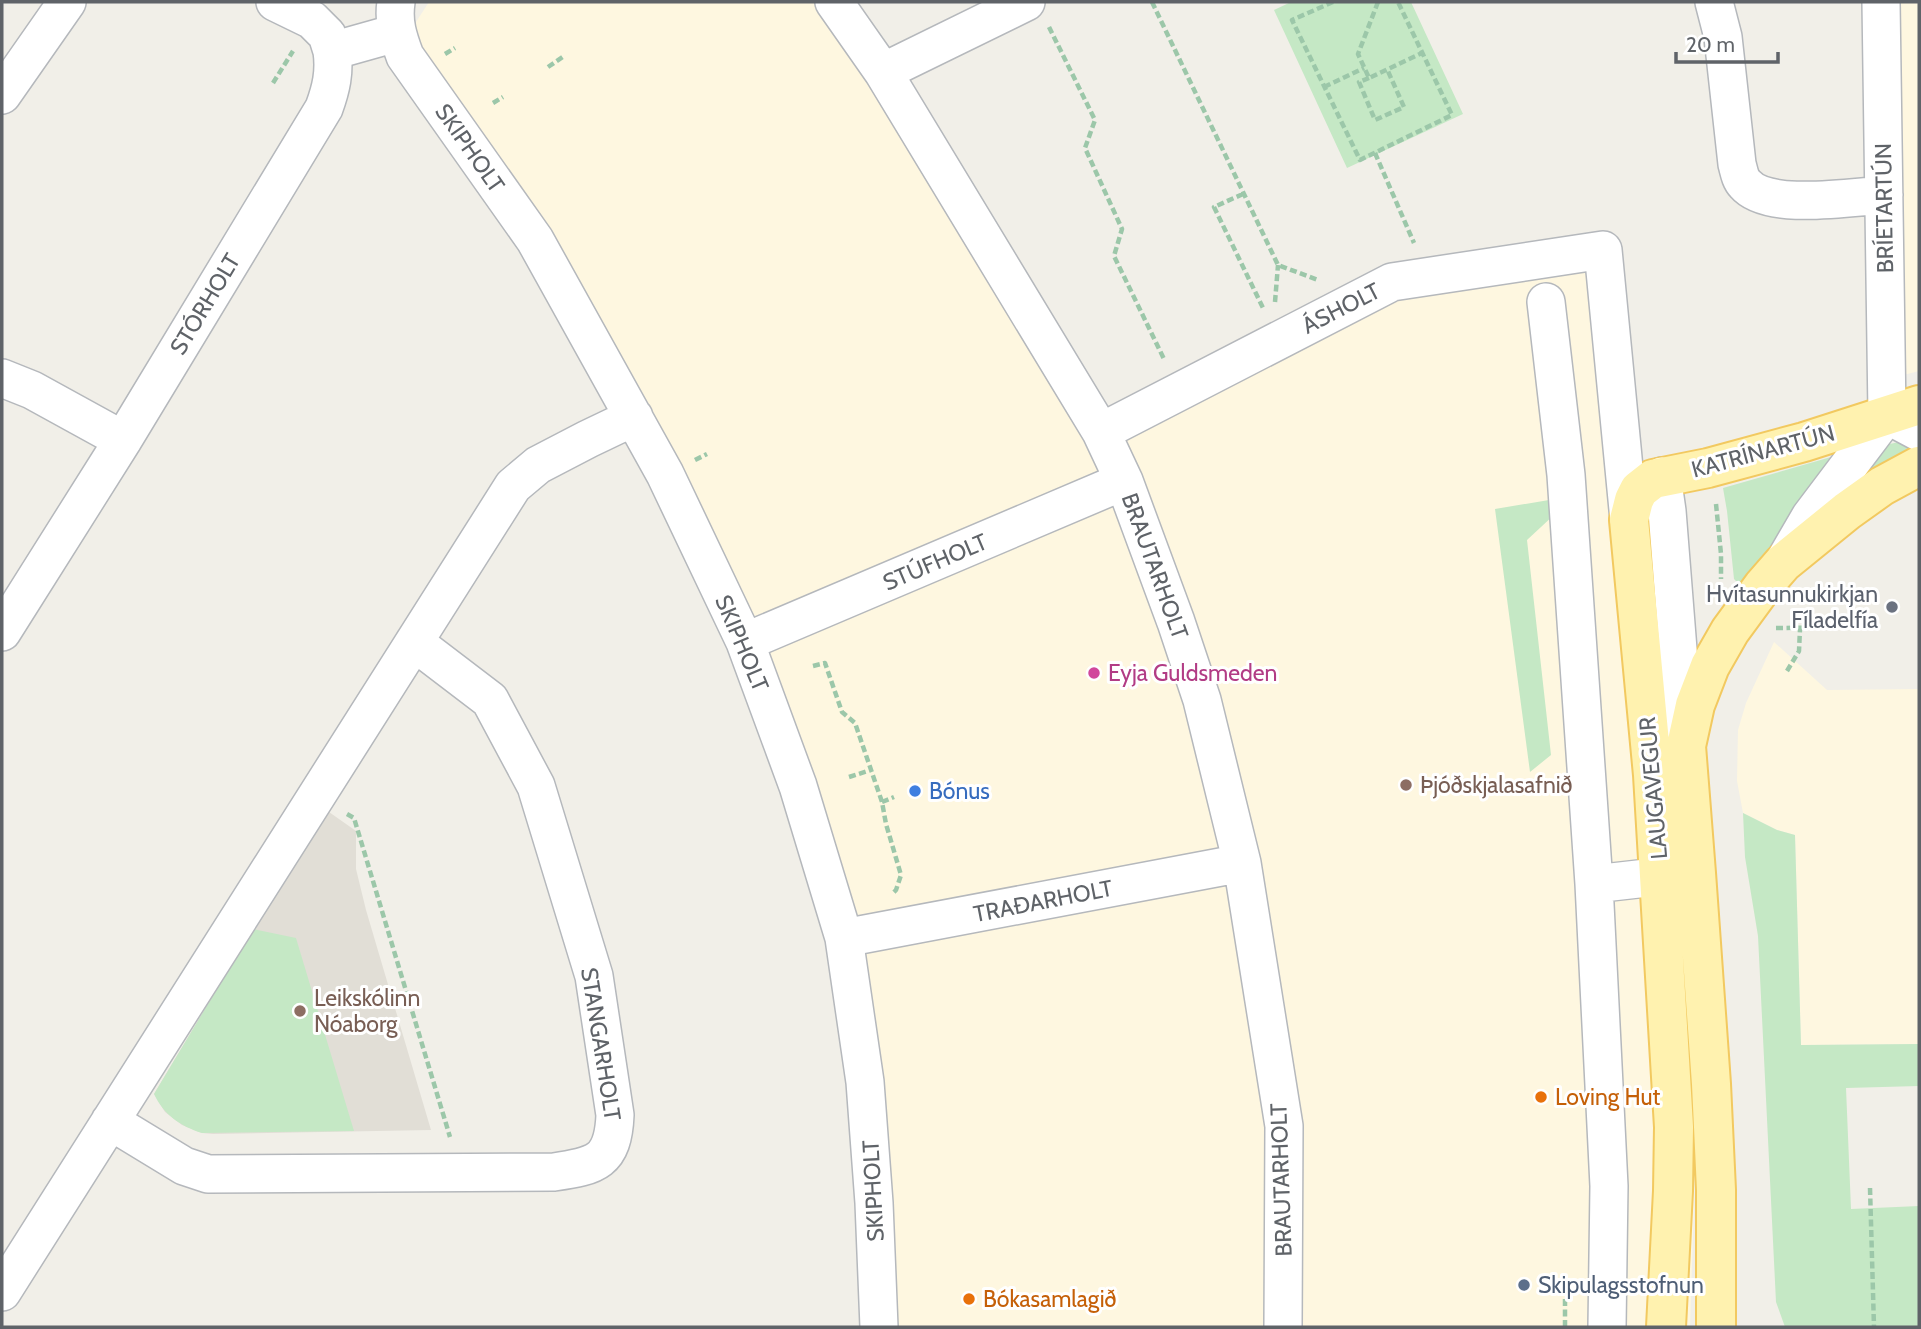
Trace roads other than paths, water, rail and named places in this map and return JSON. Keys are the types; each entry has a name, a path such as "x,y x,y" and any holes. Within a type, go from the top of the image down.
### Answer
{"main road":[{"name":"KATRÍNARTÚN","path":"1629,520 1639,490 1653,479 1708,468 1908,417"},
{"path":"1686,746 1695,705 1710,666 1730,631 1763,586 1783,563 1847,511 1882,486 1919,466"},
{"name":"LAUGAVEGUR","path":"1629,520 1653,775 1678,875 1716,1177 1716,1327"},
{"name":"LAUGAVEGUR","path":"1666,1327 1673,1191 1678,875 1686,746"}],"street":[{"path":"2,95 67,2"},
{"path":"275,2 312,20 327,35 332,51 396,17"},
{"name":"BRAUTARHOLT","path":"834,2 883,72 1101,432 1124,481 1176,622 1202,700 1242,863 1284,1126 1283,1327"},
{"path":"1714,2 1723,37 1737,164 1743,183 1753,192 1765,197 1797,201 1884,195"},
{"name":"BRÍETARTÚN","path":"1881,2 1884,195 1908,417"},
{"path":"883,72 1037,14"},
{"name":"SKIPHOLT","path":"396,17 405,56 535,240 634,417 665,474 745,642 798,786 844,938 865,1082 879,1327"},
{"name":"STÓRHOLT","path":"2,632 123,440 324,108 331,87 334,65 332,51"},
{"name":"ÁSHOLT","path":"1101,432 1392,282 1602,250"},
{"name":"LAUGAVEGUR","path":"1602,250 1629,520"},
{"path":"1546,302 1566,475 1594,884 1609,1186 1607,1327"},
{"path":"2,378 32,390 123,440"},
{"path":"2,1292 513,486 538,465 634,417"},
{"path":"1783,563 1810,517 1908,417"},
{"path":"1566,475 1625,469"},
{"name":"LAUGAVEGUR","path":"1662,476 1686,746"},
{"name":"STÚFHOLT","path":"745,642 1124,481"},
{"name":"STANGARHOLT","path":"110,1121 184,1166 208,1174 554,1172 584,1168 596,1163 606,1153 614,1136 615,1115 594,976 536,786 490,700 414,642"},
{"name":"TRAÐARHOLT","path":"844,938 1242,863"},
{"path":"1594,884 1678,875"}],"place":[{"name":"Hvítasunnukirkjan Fíladelfía","path":"1892,607"},
{"name":"Eyja Guldsmeden","path":"1094,673"},
{"name":"Þjóðskjalasafnið","path":"1406,785"},
{"name":"Bónus","path":"915,791"},
{"name":"Leikskólinn Nóaborg","path":"300,1011"},
{"name":"Loving Hut","path":"1541,1097"},
{"name":"Skipulagsstofnun","path":"1524,1285"},
{"name":"Bókasamlagið","path":"969,1299"}]}
